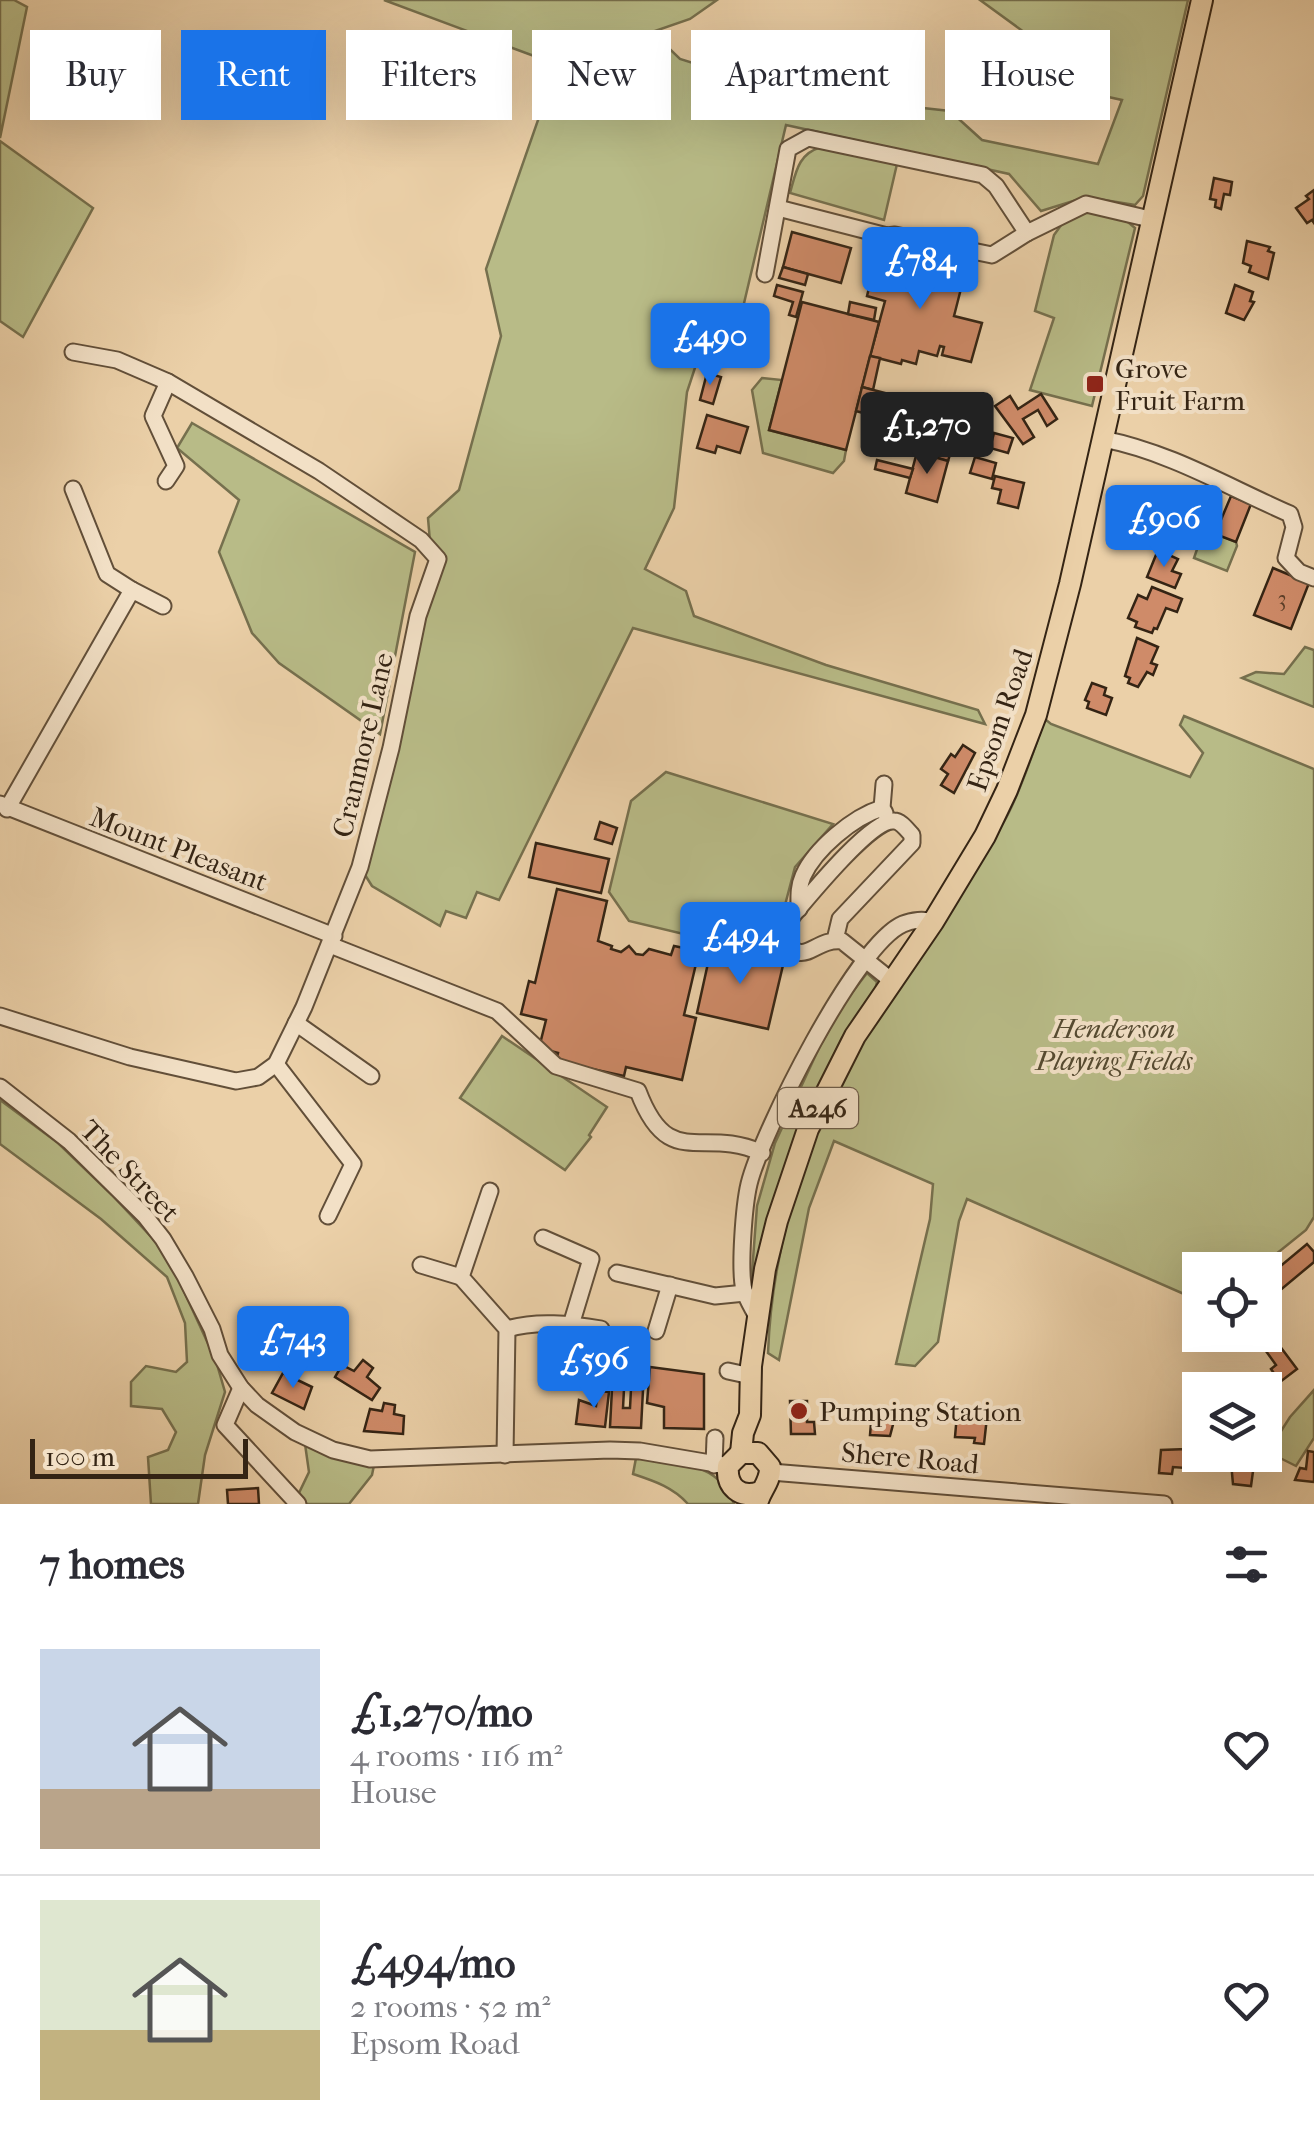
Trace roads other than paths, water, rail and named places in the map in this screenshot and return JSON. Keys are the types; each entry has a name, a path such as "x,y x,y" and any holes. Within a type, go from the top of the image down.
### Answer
{"main road":[{"name":"Epsom Road","path":"735,1459 756,1434 750,1415 757,1317 777,1221 808,1129 855,1036 933,922 985,836 1027,743 1048,673 1202,0"},
{"path":"735,1459 769,1463 769,1481 750,1498 728,1480 735,1459"}],"street":[{"path":"765,274 788,149 808,138 983,175 996,186 1027,233"},
{"path":"778,208 886,236 992,255 1086,204 1154,220"},
{"name":"Cranmore Lane","path":"72,352 117,360 168,382 319,471 421,540 438,559 418,616 391,748 360,868 332,941 276,1064"},
{"path":"166,481 176,466 153,416 168,382"},
{"path":"1103,439 1154,452 1290,514 1294,527 1286,558 1298,572 1314,578"},
{"path":"73,489 107,574 163,606"},
{"name":"Mount Pleasant","path":"132,590 3,807 497,1011 556,1066 638,1091 648,1118 665,1137 682,1143 740,1143 762,1153"},
{"path":"884,784 886,814 799,909 785,927 783,940 796,953 805,954 820,944 842,942 892,981"},
{"path":"835,940 840,919 912,843 912,835 886,814"},
{"path":"757,1317 746,1293 742,1262 749,1184 762,1153 828,1014 865,960 904,923 924,919 933,922"},
{"path":"0,1016 130,1056 236,1082 258,1077 276,1064 353,1164 328,1216"},
{"path":"296,1023 371,1076"},
{"name":"The Street","path":"0,1087 69,1141 163,1239 200,1305 220,1355 241,1388 257,1405 295,1432 351,1456 390,1459 640,1450 735,1459"},
{"path":"462,1277 490,1191"},
{"path":"543,1238 591,1259 570,1325"},
{"path":"421,1265 462,1277 507,1328 505,1455"},
{"path":"617,1272 715,1296 746,1293"},
{"path":"656,1332 670,1285"},
{"path":"507,1328 522,1324 601,1329"},
{"path":"728,1371 751,1376"},
{"path":"241,1388 226,1425 298,1504"},
{"path":"715,1438 735,1459"},
{"name":"Shere Road","path":"771,1472 1164,1504"}],"place":[{"name":"Grove Fruit Farm","path":"1095,384"},
{"name":"Pumping Station","path":"799,1411"}],"park label":[{"name":"Henderson Playing Fields","path":"1114,1044"}]}
